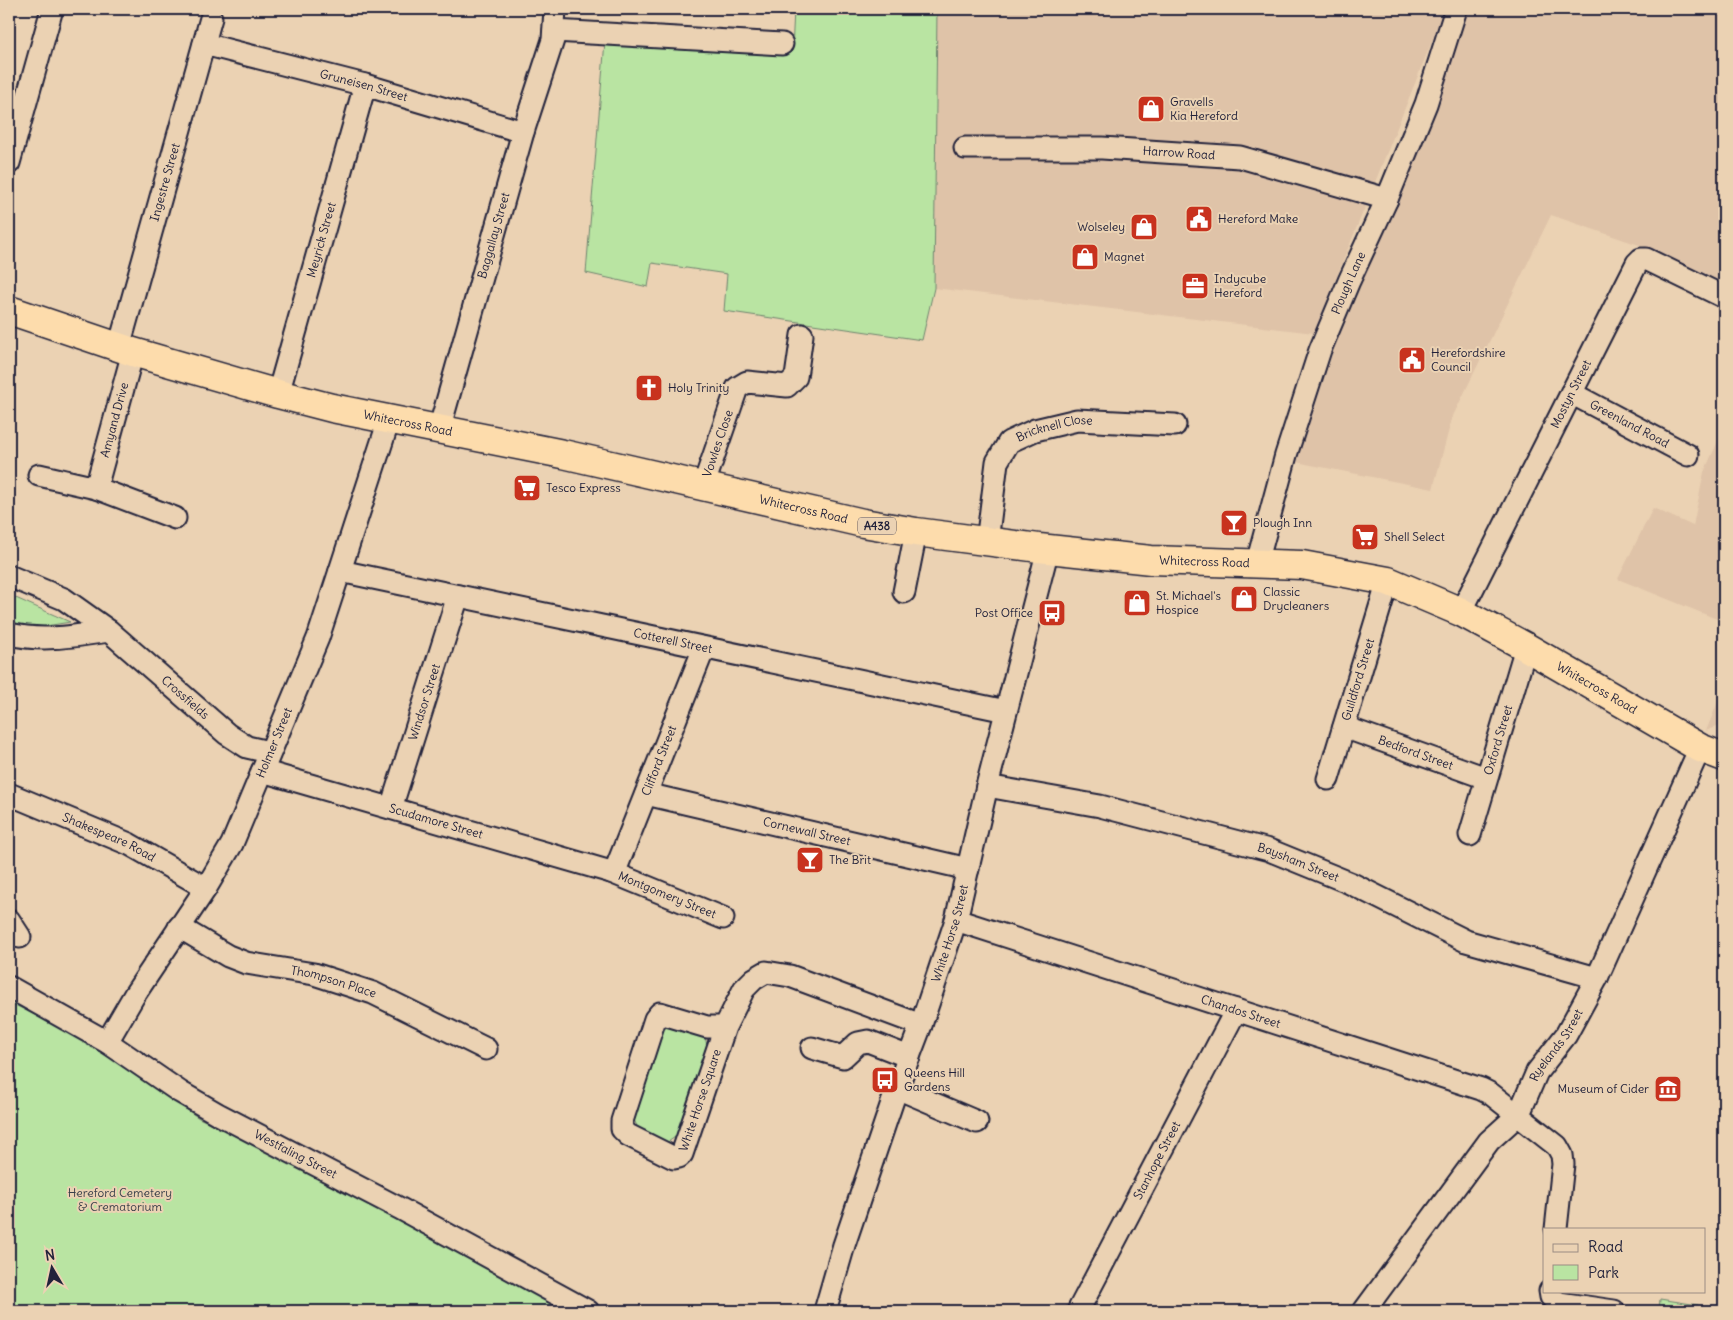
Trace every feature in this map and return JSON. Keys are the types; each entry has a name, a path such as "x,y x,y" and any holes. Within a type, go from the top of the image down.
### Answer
{"highway":[{"name":"Whitecross Road","path":"9,310 126,349 332,408 563,454 863,523 987,542 1150,560 1302,565 1388,581 1461,612 1712,753"}],"street":[{"path":"9,163 52,9"},
{"name":"Baggallay Street","path":"439,430 523,132 553,36 555,9"},
{"name":"Plough Lane","path":"1257,564 1286,455 1320,350 1387,199 1426,104 1456,9"},
{"name":"Ingestre Street","path":"126,349 211,18"},
{"path":"553,36 782,44"},
{"name":"Gruneisen Street","path":"204,44 365,85 523,132"},
{"name":"Meyrick Street","path":"278,394 365,85"},
{"name":"Harrow Road","path":"965,148 1102,148 1240,157 1387,199"},
{"name":"Mostyn Street","path":"1461,612 1637,263 1646,259 1724,297"},
{"name":"Vowles Close","path":"703,486 737,388 747,382 787,386 796,377 802,335"},
{"name":"Amyand Drive","path":"96,488 126,349"},
{"name":"Greenland Road","path":"1571,393 1688,455"},
{"name":"Holmer Street","path":"107,1042 135,994 206,888 232,844 318,638 389,420"},
{"name":"Bricknell Close","path":"987,542 997,462 1009,442 1035,430 1077,420 1176,425"},
{"path":"39,476 96,488 175,518"},
{"path":"904,592 916,532"},
{"name":"White Horse Street","path":"824,1311 844,1245 897,1088 921,1025 956,920 987,786 1048,549"},
{"name":"Cotterell Street","path":"340,571 1006,711"},
{"name":"Crossfields","path":"9,576 64,600 109,631 227,734 265,762"},
{"name":"Guildford Street","path":"1328,779 1388,581"},
{"name":"Windsor Street","path":"392,808 458,596"},
{"path":"9,634 27,638 62,639 109,631"},
{"name":"Oxford Street","path":"1470,834 1526,647"},
{"name":"Clifford Street","path":"611,872 617,866 704,648"},
{"name":"Bedford Street","path":"1344,727 1486,778"},
{"name":"Ryelands Street","path":"1364,1311 1489,1141 1519,1114 1537,1072 1566,1035 1597,978 1712,753"},
{"name":"Scudamore Street","path":"265,762 392,808 611,872"},
{"name":"Baysham Street","path":"987,786 1100,806 1269,850 1350,884 1466,941 1597,978"},
{"name":"Shakespeare Road","path":"9,794 129,844 206,888"},
{"name":"Cornewall Street","path":"646,794 968,869"},
{"name":"Montgomery Street","path":"611,872 723,918"},
{"name":"Chandos Street","path":"956,920 1481,1089 1491,1094 1558,1146 1562,1154 1563,1164 1556,1228"},
{"name":"Thompson Place","path":"179,927 228,956 246,964 314,974 373,993 486,1049"},
{"name":"White Horse Square","path":"725,1027 707,1027 660,1013 655,1019 622,1121 622,1129 628,1135 674,1158 682,1154 725,1027 744,989 754,979 766,972 790,976 921,1025"},
{"name":"Westfaling Street","path":"9,987 107,1042 180,1092 211,1110 393,1205 588,1311"},
{"name":"Stanhope Street","path":"1078,1311 1236,1010"},
{"path":"812,1048 843,1057 858,1043 868,1041 909,1057"},
{"path":"897,1088 977,1122"},
{"path":"1550,1292 1551,1297 1560,1304 1614,1311"}],"shaded area":[{"path":"937,9 1445,9 1314,333 934,288"},
{"path":"1465,9 1724,9 1724,284 1645,247 1551,215 1452,418 1433,489 1296,462 1332,354 1365,274"},
{"path":"1724,428 1724,622 1618,579 1653,508 1693,526 1704,472"},
{"path":"1724,687 1724,727 1719,725 1706,731"}],"green space":[{"path":"794,9 937,9 934,288 922,340 724,311 727,274 652,263 648,287 586,273 605,41 792,51"},
{"path":"9,595 70,622 34,628 9,622"},
{"name":"Hereford Cemetery & Crematorium","path":"9,1002 81,1038 199,1118 291,1161 575,1311 9,1311"},
{"path":"670,1025 705,1037 708,1050 678,1135 668,1142 661,1142 640,1132 633,1118 659,1033"},
{"path":"1660,1299 1698,1305 1697,1311 1659,1311"}],"place":[{"name":"Gravells Kia Hereford","path":"1151,109"},
{"name":"Hereford Make","path":"1199,219"},
{"name":"Wolseley","path":"1144,227"},
{"name":"Magnet","path":"1085,257"},
{"name":"Indycube Hereford","path":"1195,286"},
{"name":"Herefordshire Council","path":"1412,360"},
{"name":"Holy Trinity","path":"649,388"},
{"name":"Tesco Express","path":"527,488"},
{"name":"Plough Inn","path":"1234,523"},
{"name":"Shell Select","path":"1365,537"},
{"name":"Classic Drycleaners","path":"1244,599"},
{"name":"St. Michael's Hospice","path":"1137,603"},
{"name":"Post Office","path":"1052,613"},
{"name":"The Brit","path":"810,860"},
{"name":"Queens Hill Gardens","path":"885,1080"},
{"name":"Museum of Cider","path":"1668,1089"}]}
